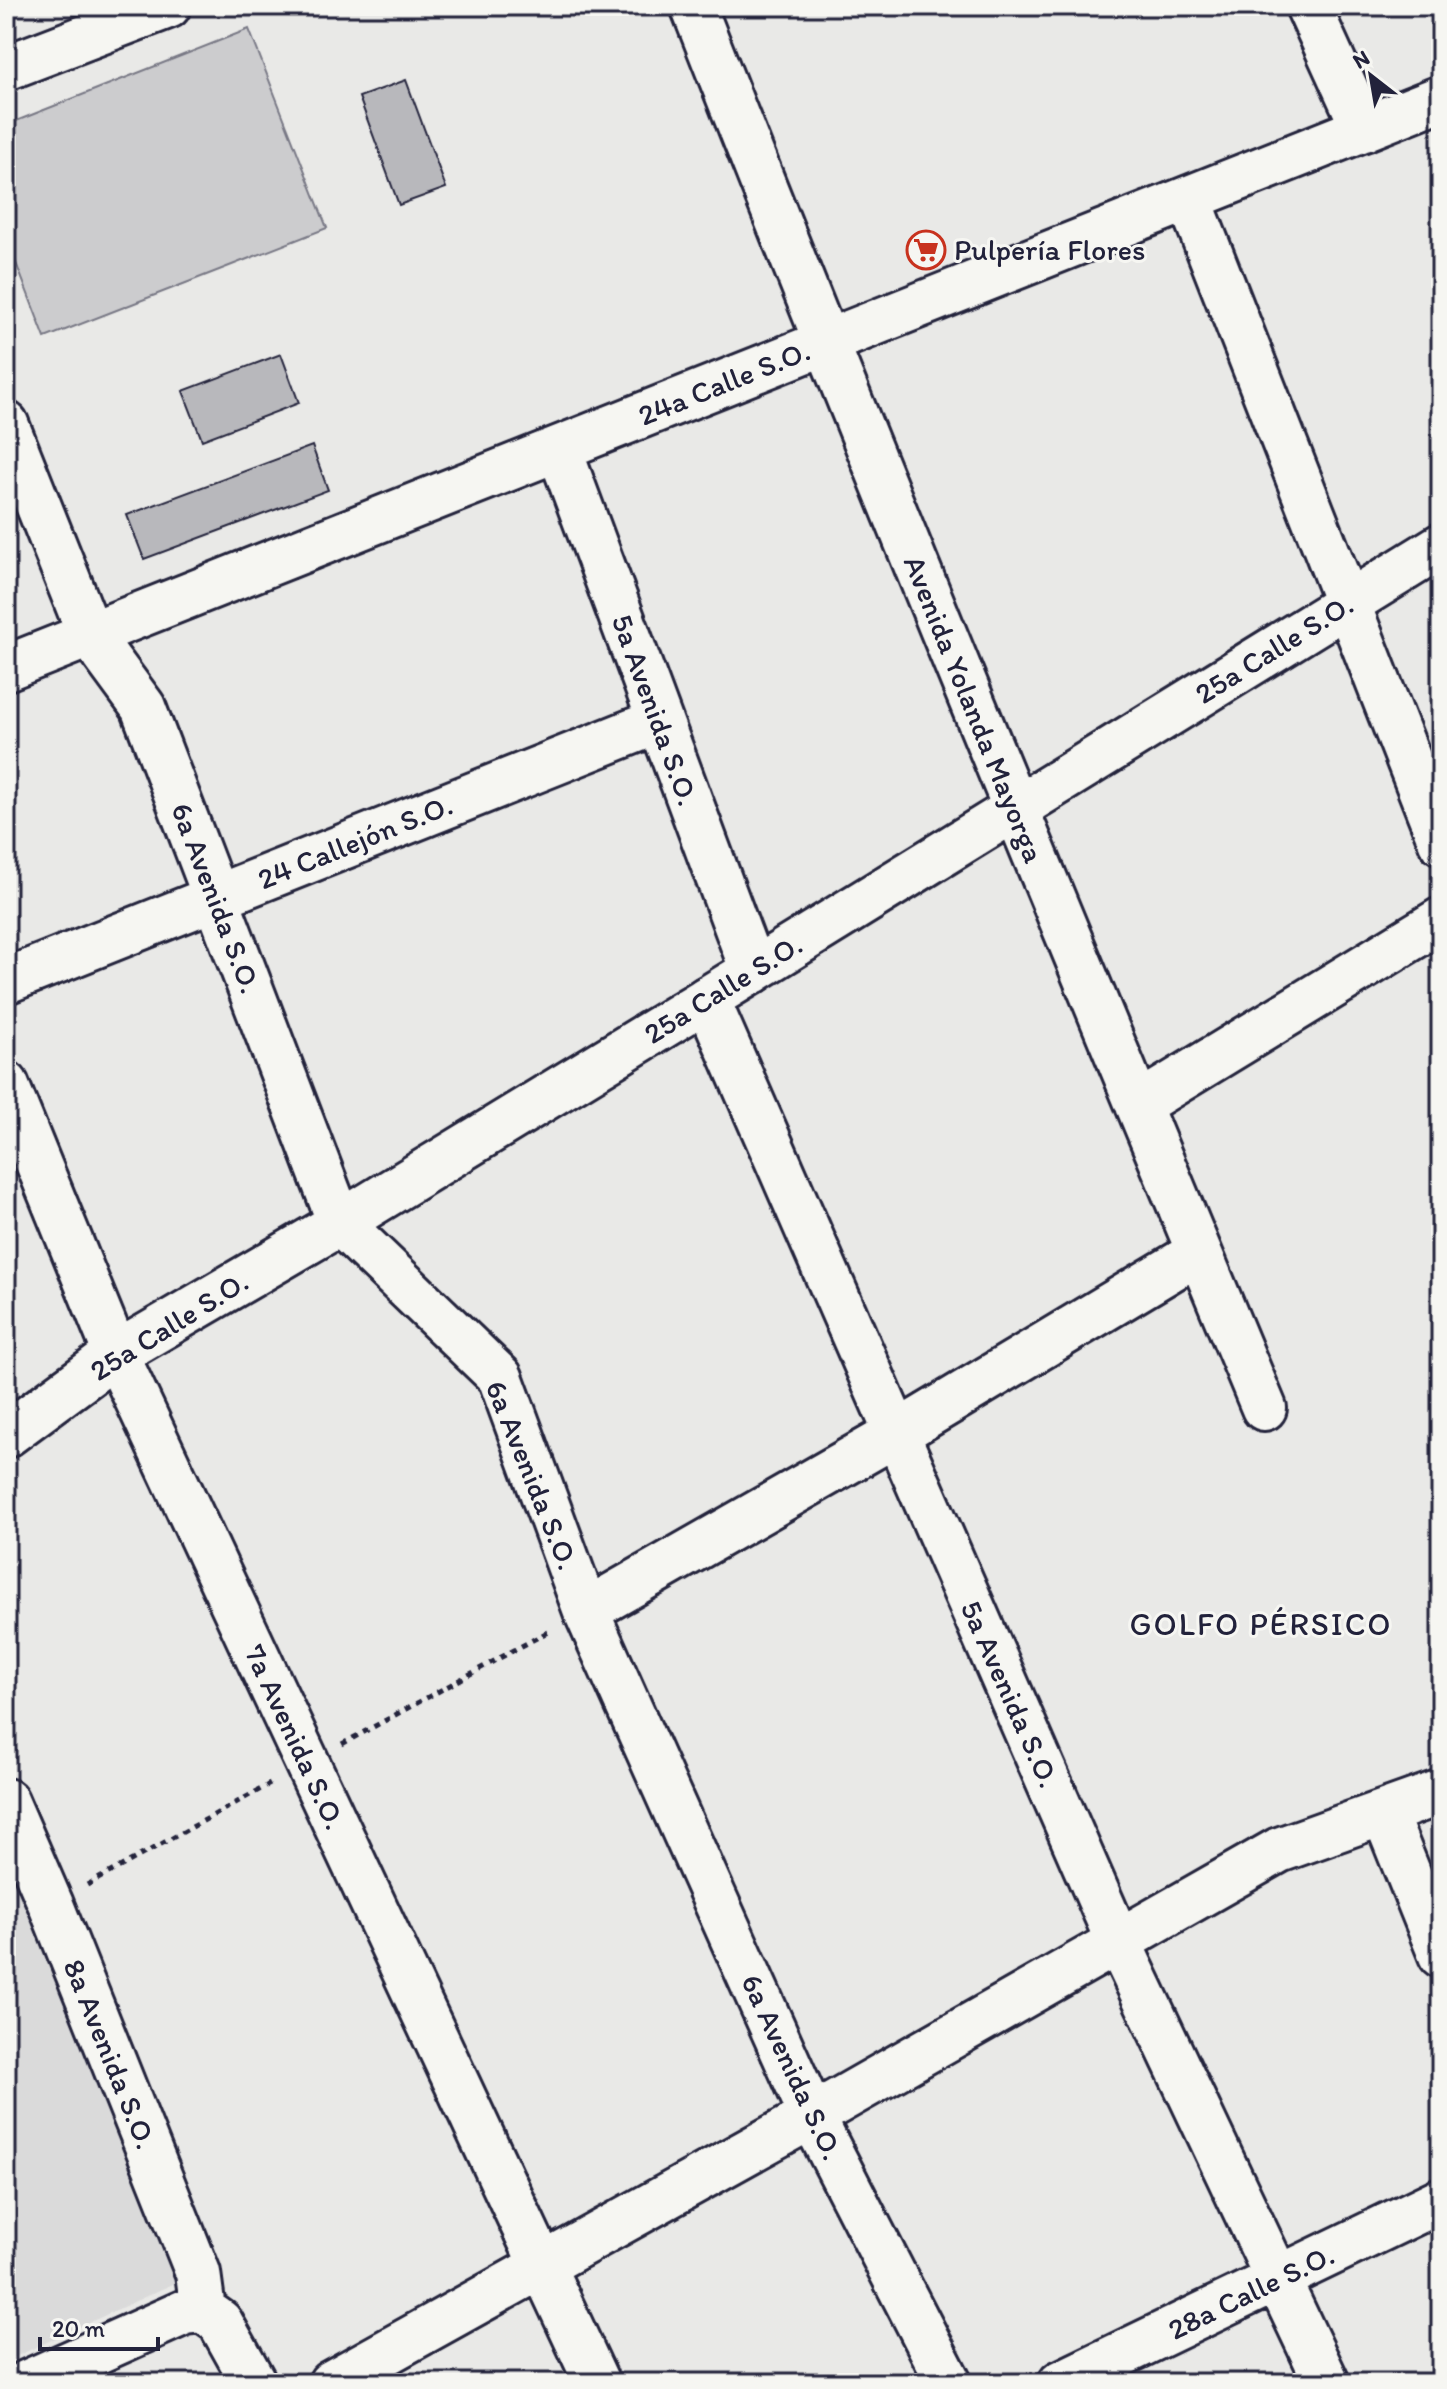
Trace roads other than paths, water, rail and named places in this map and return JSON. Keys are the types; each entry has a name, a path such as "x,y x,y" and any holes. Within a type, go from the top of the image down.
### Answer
{"street":[{"path":"6,68 168,6"},
{"name":"Avenida Yolanda Mayorga","path":"693,6 825,343 1014,809 1264,1408"},
{"path":"1308,6 1364,129"},
{"name":"24a Calle S.O.","path":"6,668 1441,98"},
{"path":"1189,199 1441,842"},
{"name":"6a Avenida S.O.","path":"6,424 90,635 143,707 340,1223 500,1377 586,1611 812,2116 949,2383"},
{"name":"5a Avenida S.O.","path":"559,449 753,971"},
{"name":"25a Calle S.O.","path":"6,1435 116,1354 340,1223 1441,546"},
{"name":"24 Callejón S.O.","path":"6,981 659,721"},
{"path":"1138,1105 1441,920"},
{"name":"5a Avenida S.O.","path":"707,999 1118,1941 1327,2383"},
{"name":"7a Avenida S.O.","path":"6,1084 116,1354 597,2383"},
{"path":"586,1611 896,1434 1199,1252"},
{"path":"331,2383 812,2116 1279,1850 1441,1792"},
{"name":"8a Avenida S.O.","path":"6,1801 51,1905 198,2273 203,2310"},
{"path":"1384,1813 1441,1955"},
{"name":"28a Calle S.O.","path":"1061,2383 1441,2200"},
{"path":"26,2383 72,2374 185,2312 203,2310 220,2322 254,2383"}],"place":[{"name":"Pulpería Flores","path":"926,250"}],"district":[{"name":"GOLFO PÉRSICO","path":"1261,1624"}]}
